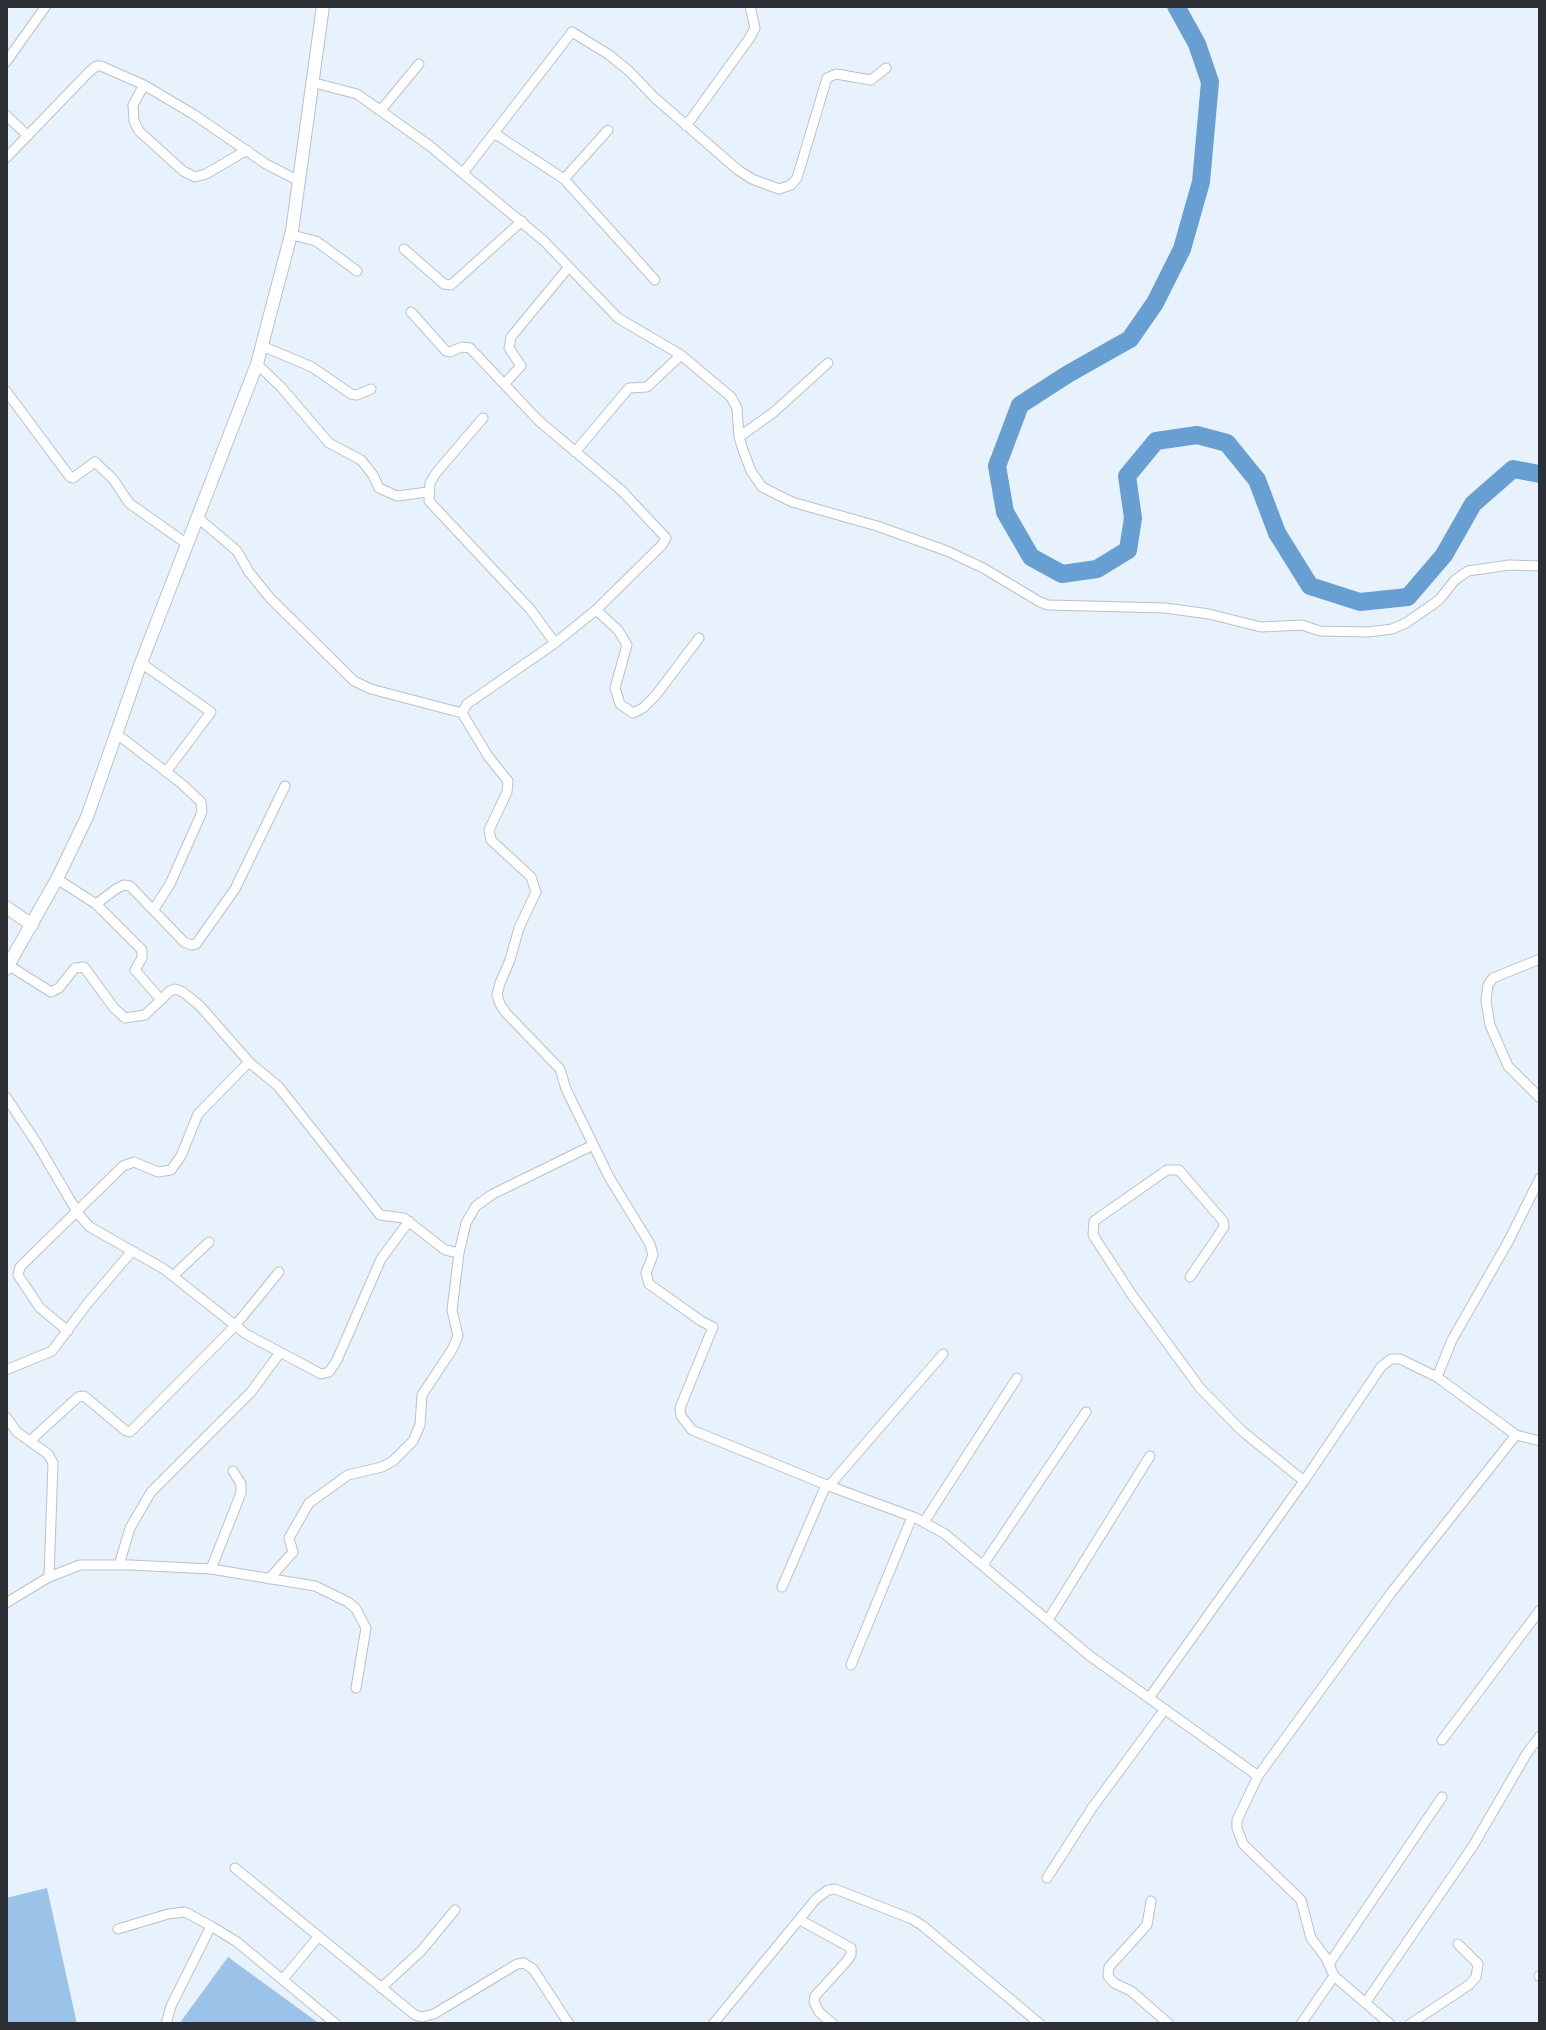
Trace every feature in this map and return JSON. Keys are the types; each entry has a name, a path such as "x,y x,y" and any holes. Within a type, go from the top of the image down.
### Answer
{"main road":[{"path":"7,967 57,879 87,817 141,663 257,364 292,235 323,6"},
{"path":"6,907 32,925"}],"street":[{"path":"6,62 46,6"},
{"path":"686,126 755,28 750,6"},
{"path":"463,173 572,32 629,71 738,170 763,183 784,189 797,178 827,78 836,74 871,80 886,68"},
{"path":"381,110 419,64"},
{"path":"6,158 96,66 144,85 299,181"},
{"path":"311,82 357,94 381,110 522,221 618,318 681,355 735,402 739,437 747,461 762,487 792,502 877,526 947,551 1048,605 1165,608 1209,614 1261,627 1302,625 1344,633 1392,629 1427,609 1468,571 1509,565 1540,566"},
{"path":"144,85 133,105 134,121 139,131 183,171 199,176 223,166 247,150"},
{"path":"6,115 28,136"},
{"path":"564,179 608,130"},
{"path":"494,133 564,179 655,280"},
{"path":"404,249 446,286 451,285 522,221"},
{"path":"292,235 316,241 357,271"},
{"path":"505,383 521,366 509,348 511,337 568,268"},
{"path":"411,312 446,351 470,348 539,421 622,491 666,538 596,610 555,643 467,704 462,713"},
{"path":"262,346 312,367 351,394 357,395 371,389"},
{"path":"575,452 629,388 647,387 681,355"},
{"path":"739,437 774,412 828,363"},
{"path":"257,364 329,443 365,464 379,488 397,496 428,492"},
{"path":"6,391 70,477 95,462 113,479 129,503 187,544"},
{"path":"483,418 447,458 430,483 429,501 530,609 555,643"},
{"path":"197,517 237,551 270,598 354,681 371,689 462,713 488,756 508,781 507,792 491,826 491,840 531,877 536,892 519,928 497,995 506,1013 560,1069 566,1089 609,1177 650,1244 653,1255 646,1273 649,1284 713,1327 680,1408 685,1423 692,1430 912,1517 945,1534 1090,1656 1258,1776"},
{"path":"596,610 618,630 627,645 615,688 620,704 633,713 656,695 699,638"},
{"path":"141,663 211,712 166,772"},
{"path":"117,734 201,802 202,812 170,884 154,909"},
{"path":"96,904 124,885 130,886 184,942 196,944 235,889 285,786"},
{"path":"57,879 96,904 142,950 142,958 135,970 161,1000"},
{"path":"1540,959 1493,978 1488,985 1486,1001 1490,1025 1508,1066 1540,1098"},
{"path":"7,967 51,992 59,988 75,968 84,967 125,1018 145,1015 175,989 183,992 200,1006 249,1062 278,1086 380,1215 409,1221 445,1250 459,1253"},
{"path":"68,1331 40,1308 18,1271 76,1211 129,1163 140,1163 158,1172 171,1170 181,1156 198,1114 249,1062"},
{"path":"6,1097 25,1123 76,1211 90,1227 174,1275 234,1327 321,1374 329,1372 344,1347 381,1259 409,1221"},
{"path":"269,1579 293,1552 289,1538 309,1503 348,1475 382,1467 393,1461 413,1441 420,1425 422,1395 458,1336 452,1310 459,1253 471,1212 482,1200 593,1145"},
{"path":"1190,1277 1224,1227 1223,1221 1179,1170 1167,1170 1094,1221 1093,1235 1132,1295 1200,1388 1242,1431 1304,1481"},
{"path":"1437,1377 1452,1340 1508,1242 1540,1178"},
{"path":"174,1275 209,1242"},
{"path":"6,1370 52,1351 132,1251"},
{"path":"31,1440 78,1397 84,1396 130,1432 234,1327 279,1272"},
{"path":"119,1565 130,1528 151,1492 251,1392 279,1354"},
{"path":"782,1587 828,1486 943,1354"},
{"path":"1149,1698 1386,1362 1400,1359 1437,1377 1516,1435 1540,1441"},
{"path":"924,1522 1017,1378"},
{"path":"983,1565 1086,1412"},
{"path":"7,1421 48,1454 53,1463 49,1577"},
{"path":"1390,2024 1334,1976 1311,1938 1301,1900 1248,1851 1239,1837 1237,1820 1258,1776 1381,1606 1516,1435"},
{"path":"1048,1620 1150,1456"},
{"path":"211,1569 241,1493 241,1484 233,1471"},
{"path":"851,1665 912,1517"},
{"path":"6,1603 49,1577 80,1565 211,1569 315,1586 348,1602 356,1609 366,1628 356,1688"},
{"path":"1442,1740 1540,1610"},
{"path":"1047,1878 1092,1808 1165,1709"},
{"path":"1366,2002 1473,1846 1540,1736"},
{"path":"1329,1964 1442,1797"},
{"path":"235,1868 415,2015 429,2017 517,1964 524,1963 533,1969 569,2024"},
{"path":"713,2024 823,1893 835,1889 912,1919 1040,2024"},
{"path":"1151,1901 1147,1925 1137,1939 1119,1953 1109,1967 1108,1976 1114,1983 1131,1991 1169,2024"},
{"path":"381,1988 421,1951 455,1910"},
{"path":"118,1929 185,1912 237,1942 336,2024"},
{"path":"800,1920 851,1948 846,1962 815,1996 814,2002 819,2012 833,2024"},
{"path":"166,2024 171,2006 211,1926"},
{"path":"283,1979 319,1936"},
{"path":"1410,2024 1469,1985 1476,1977 1478,1964 1458,1944"},
{"path":"1301,2024 1334,1976"}],"shaded area":[{"path":"47,1888 77,2024 6,2024 6,1898"},
{"path":"228,1957 320,2024 179,2024"}],"waterway":[{"path":"1176,6 1197,44 1210,82 1201,182 1182,249 1155,303 1130,339 1020,405 997,466 1005,512 1031,557 1062,574 1097,569 1128,550 1133,518 1127,476 1156,441 1197,435 1227,443 1257,480 1277,533 1310,586 1360,602 1408,597 1444,555 1473,504 1513,469 1540,474"}]}
